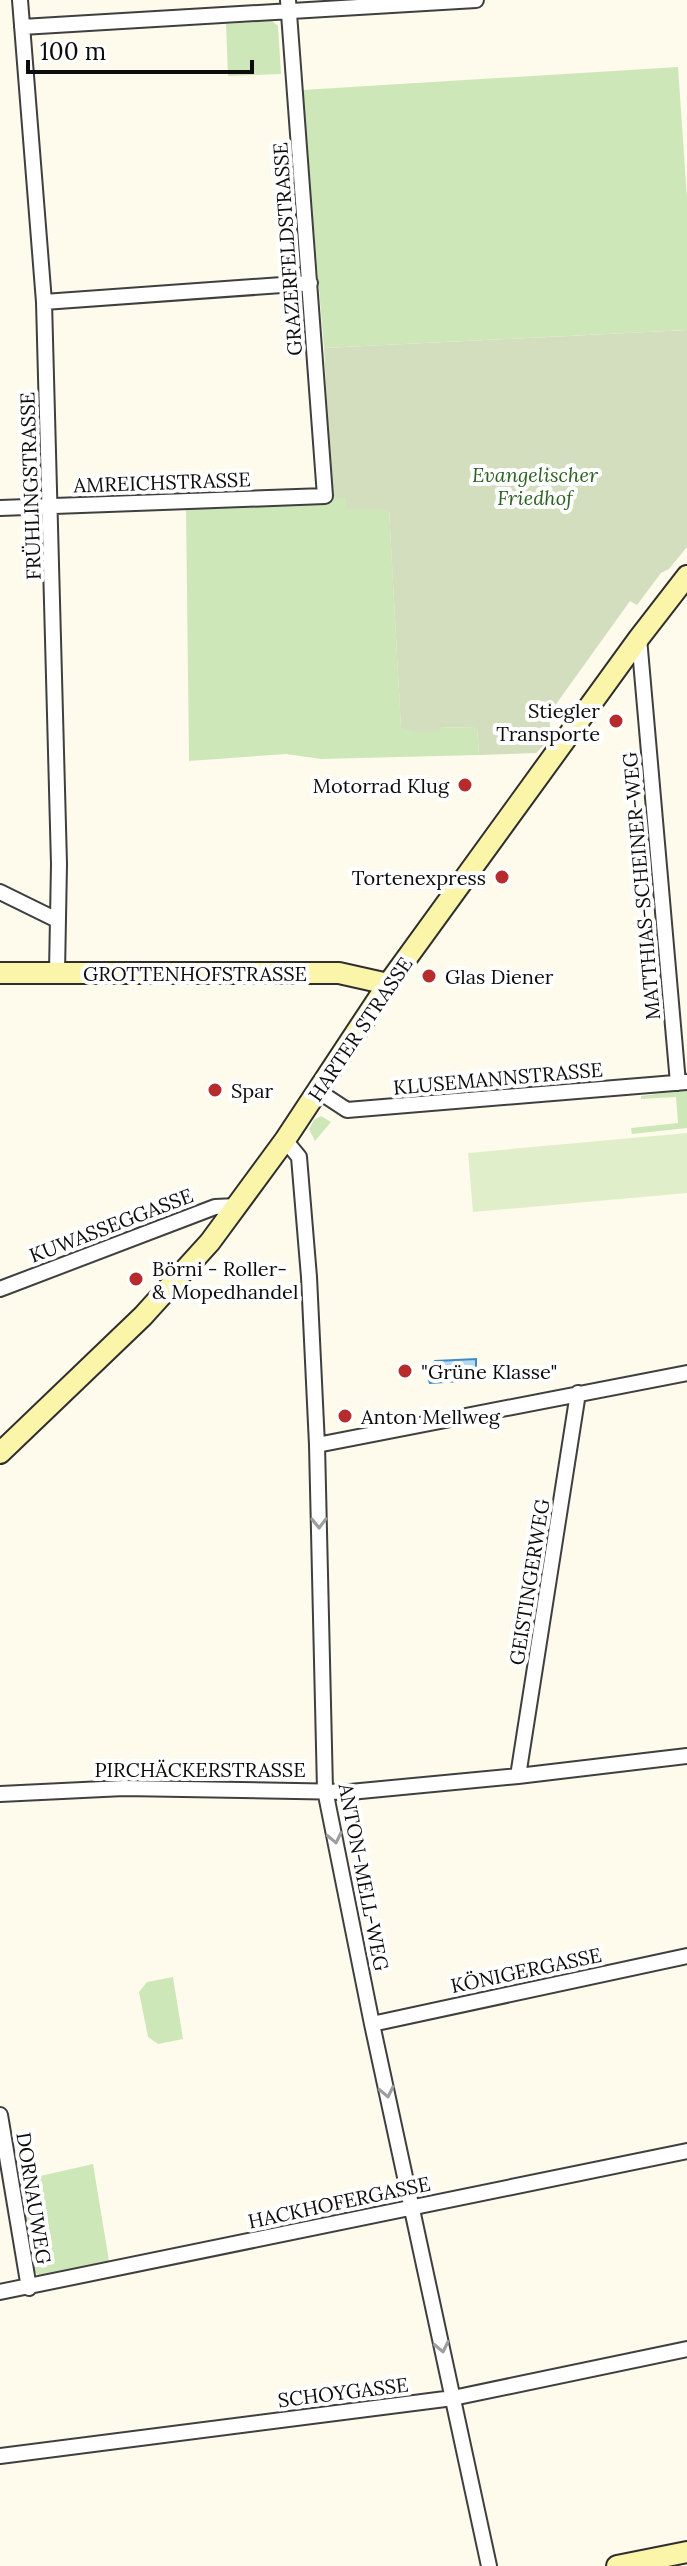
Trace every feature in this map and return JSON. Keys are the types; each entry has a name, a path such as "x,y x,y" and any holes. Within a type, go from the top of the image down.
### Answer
{"main road":[{"name":"HARTER STRASSE","path":"0,1453 143,1316 210,1242 285,1140 388,984 687,576"},
{"name":"GROTTENHOFSTRASSE","path":"0,973 339,973 388,984"},
{"path":"617,2566 687,2554"}],"street":[{"name":"FRÜHLINGSTRASSE","path":"20,0 44,302 59,850 57,972"},
{"path":"22,27 288,6 476,0"},
{"name":"GRAZERFELDSTRASSE","path":"288,6 325,496"},
{"path":"44,302 310,283"},
{"name":"AMREICHSTRASSE","path":"0,508 325,496"},
{"name":"MATTHIAS-SCHEINER-WEG","path":"639,638 682,1082"},
{"path":"0,892 57,920"},
{"name":"KLUSEMANNSTRASSE","path":"318,1091 347,1110 682,1082"},
{"name":"ANTON-MELL-WEG","path":"285,1140 299,1157 309,1280 317,1445 325,1790 372,2024 489,2566"},
{"name":"KUWASSEGGASSE","path":"0,1289 215,1207 237,1206"},
{"path":"317,1445 687,1373"},
{"name":"GEISTINGERWEG","path":"518,1776 578,1393"},
{"name":"PIRCHÄCKERSTRASSE","path":"0,1794 124,1788 350,1792 687,1756"},
{"name":"KÖNIGERGASSE","path":"372,2024 687,1956"},
{"name":"DORNAUWEG","path":"0,2115 29,2288"},
{"name":"HACKHOFERGASSE","path":"0,2292 687,2151"},
{"name":"SCHOYGASSE","path":"0,2456 453,2398 687,2349"},
{"path":"666,2566 687,2554"}],"green space":[{"path":"272,21 278,26 281,74 228,76 226,24"},
{"path":"678,67 687,198 687,330 324,348 302,90"},
{"name":"Evangelischer Friedhof","path":"687,330 687,547 669,569 661,573 637,605 630,601 549,714 551,738 536,753 479,755 477,728 441,727 440,732 421,732 401,728 389,510 346,509 346,498 332,498 324,348"},
{"path":"332,498 346,498 347,509 389,509 401,727 440,732 440,727 477,728 479,755 321,759 286,754 189,761 186,507 328,502"},
{"path":"687,1090 687,1128 632,1134 631,1128 678,1123 676,1097 641,1099 641,1096"},
{"path":"321,1116 331,1122 315,1141 309,1129 314,1120"},
{"path":"687,1133 687,1193 473,1212 468,1153"},
{"path":"173,1977 183,2039 158,2044 148,2037 139,1992 147,1982"},
{"path":"93,2164 110,2267 41,2277 32,2270 18,2181"}],"water":[{"path":"476,1359 476,1380 430,1383 428,1371 435,1361"}],"place":[{"name":"Stiegler Transporte","path":"616,721"},
{"name":"Motorrad Klug","path":"465,785"},
{"name":"Tortenexpress","path":"502,877"},
{"name":"Glas Diener","path":"429,976"},
{"name":"Spar","path":"215,1090"},
{"name":"Börni - Roller- & Mopedhandel","path":"136,1279"},
{"name":"\"Grüne Klasse\"","path":"405,1371"},
{"name":"Anton Mellweg","path":"345,1416"}]}
